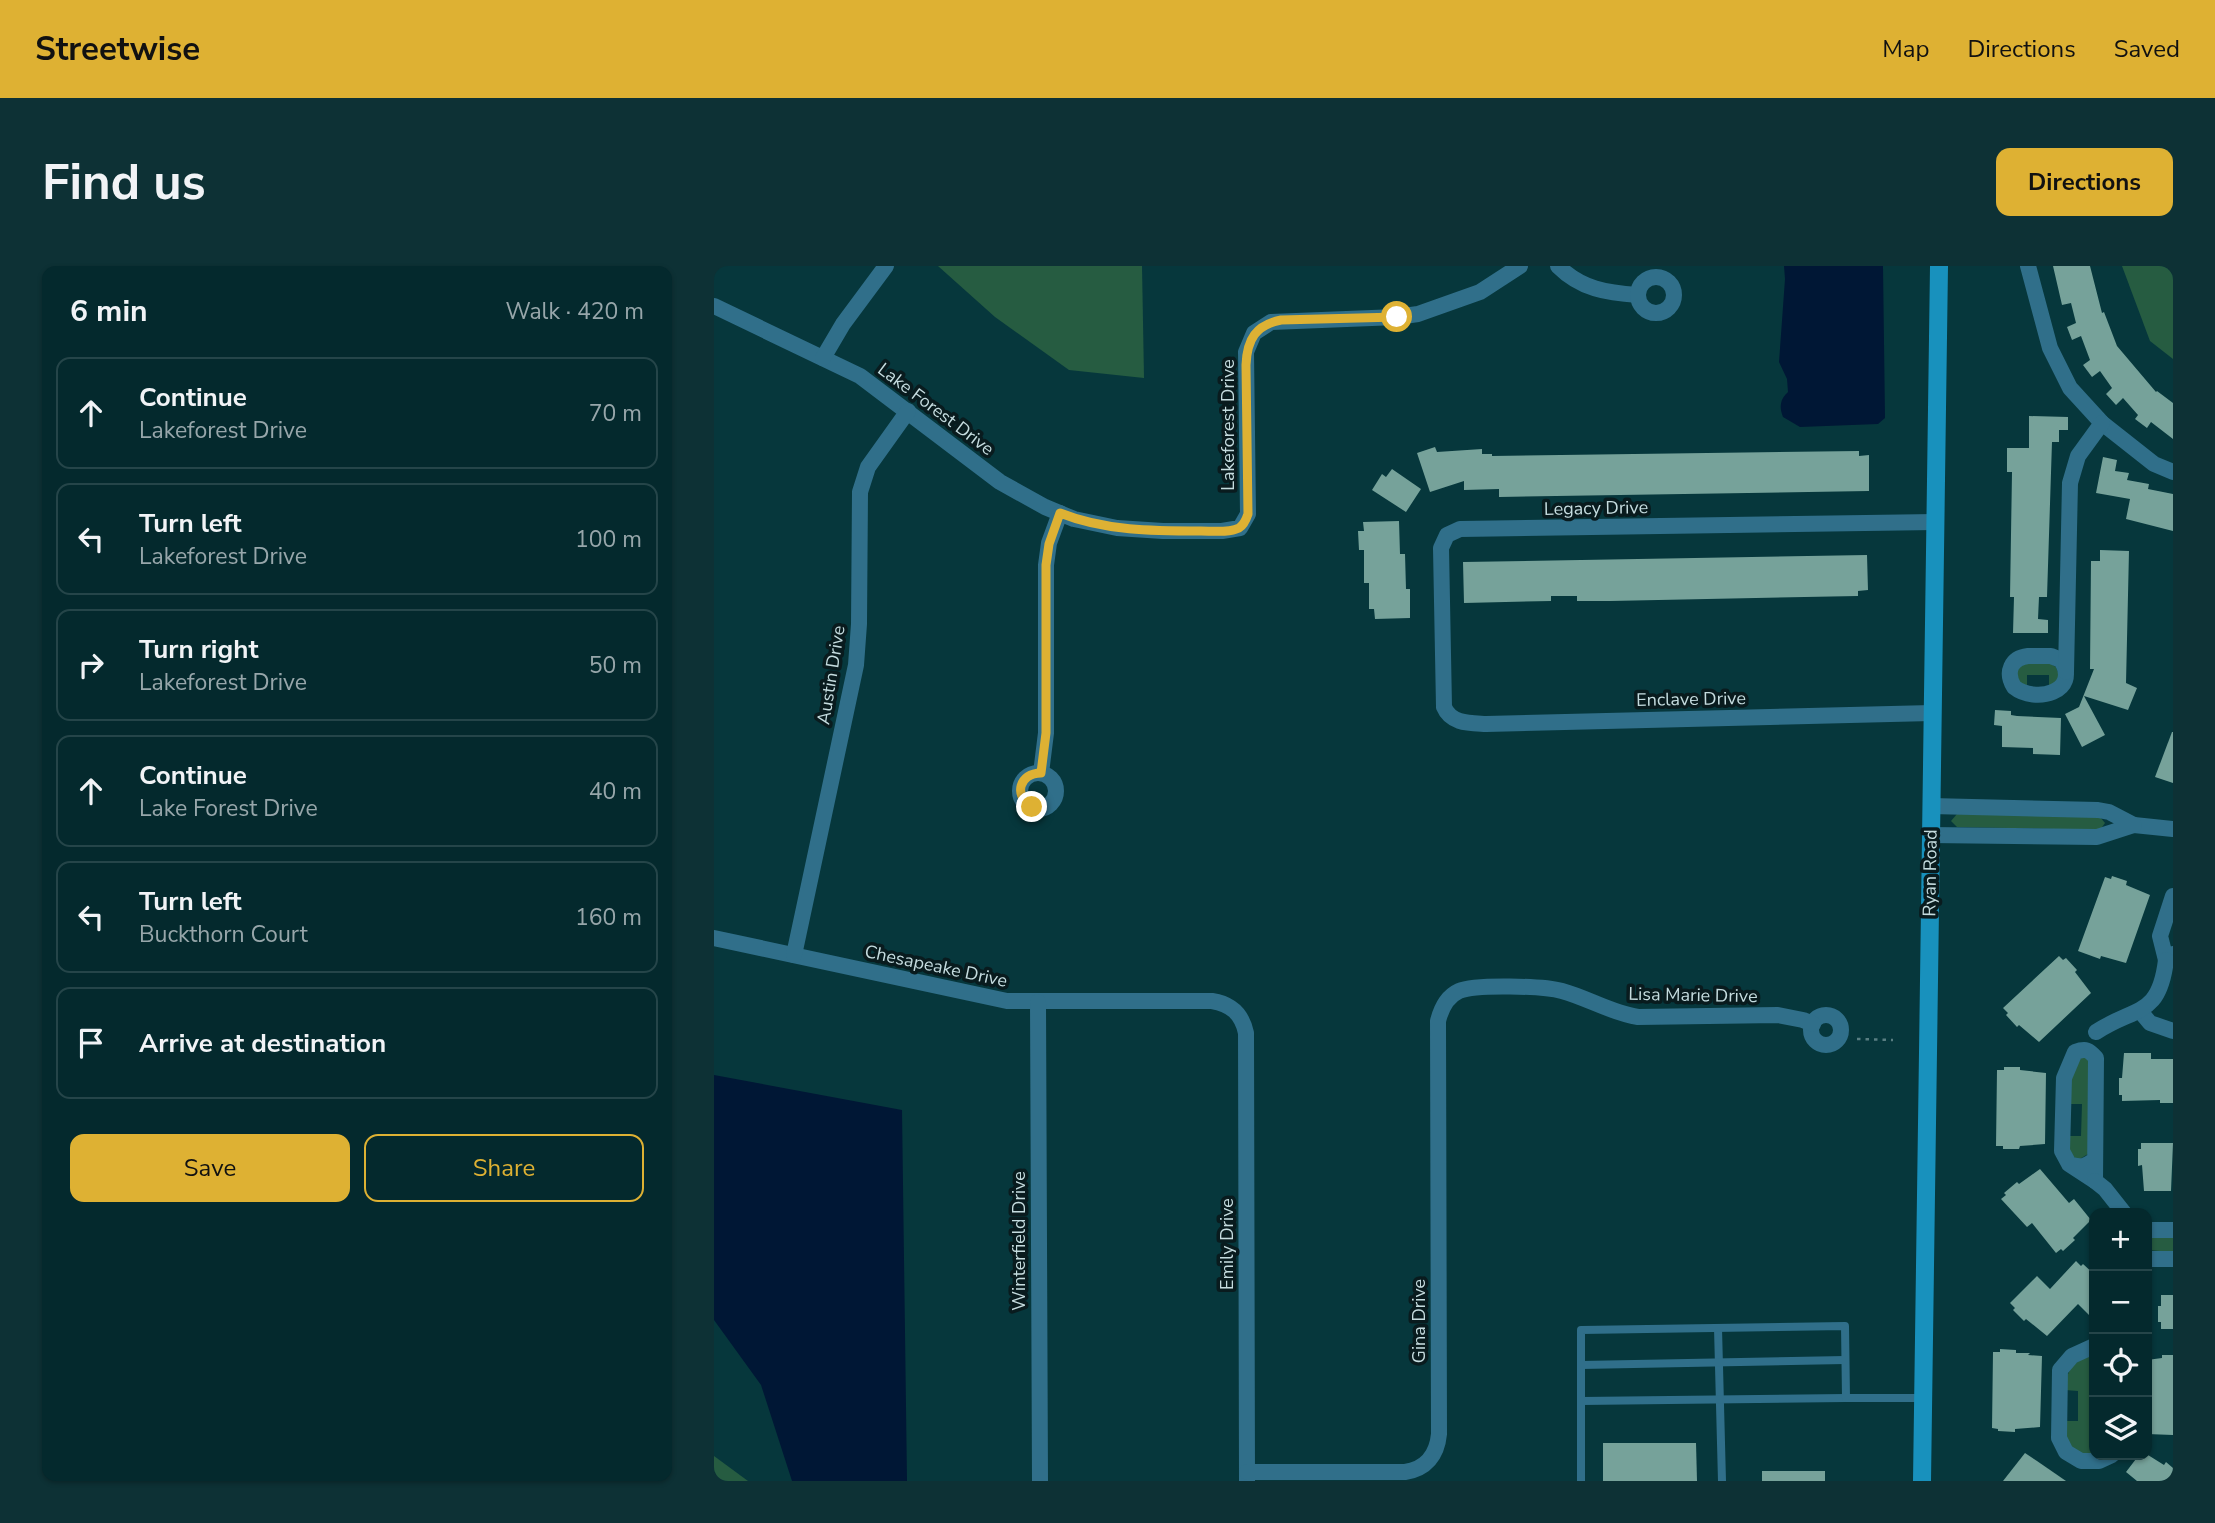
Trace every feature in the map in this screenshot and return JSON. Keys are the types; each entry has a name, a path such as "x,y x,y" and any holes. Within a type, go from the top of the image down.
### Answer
{"main road":[{"name":"Ryan Road","path":"1922,1481 1938,266"}],"street":[{"path":"823,358 843,324 886,266"},
{"name":"Lakeforest Drive","path":"1138,530 1222,531 1240,528 1245,523 1248,514 1246,352 1254,333 1261,327 1281,320 1418,314 1480,292 1520,266"},
{"path":"1558,266 1575,280 1601,292 1638,295"},
{"path":"2028,266 2055,361 2070,387 2102,423 2154,464 2173,472"},
{"name":"Lake Forest Drive","path":"714,306 860,376 1008,487 1060,513 1095,524 1138,530"},
{"name":"Austin Drive","path":"794,955 856,665 860,492 868,467 908,411"},
{"path":"2066,672 2061,660 2045,656 2024,656 2015,660 2009,672 2014,687 2026,694 2054,692 2061,687 2066,672 2070,483 2078,456 2102,423"},
{"path":"1041,773 1046,733 1046,565 1049,544 1060,513"},
{"name":"Legacy Drive","path":"1452,719 1444,707 1441,548 1447,534 1452,531 1935,522"},
{"path":"2045,656 2057,652 2067,643"},
{"name":"Enclave Drive","path":"1452,719 1486,724 1932,713"},
{"path":"1931,806 2098,810 2109,812 2133,825 2173,829"},
{"path":"1930,835 2097,837 2133,825"},
{"path":"2120,1208 2105,1189 2069,1164 2062,1151 2064,1078 2075,1052 2096,1032 2140,1012 2152,1002 2168,981 2170,957 2160,936 2173,896"},
{"name":"Chesapeake Drive","path":"714,938 993,999 1038,1002 1212,1001 1228,1005 1234,1010"},
{"name":"Lisa Marie Drive","path":"1451,996 1470,989 1545,989 1572,994 1623,1015 1777,1015 1813,1024"},
{"name":"Gina Drive","path":"1247,1477 1415,1471 1424,1466 1435,1453 1439,1434 1438,1021 1444,1004 1451,996"},
{"name":"Winterfield Drive","path":"1038,1002 1040,1481"},
{"name":"Emily Drive","path":"1234,1010 1240,1016 1246,1033 1247,1477"},
{"path":"2140,1012 2150,1023 2173,1031"},
{"path":"2095,1181 2096,1032"},
{"path":"2075,1052 2087,1049 2096,1058"},
{"path":"2069,1164 2085,1167 2095,1160"},
{"path":"2152,1230 2173,1230"},
{"path":"2152,1259 2173,1259"},
{"path":"2089,1348 2072,1356 2060,1370 2059,1438 2066,1452 2081,1461 2101,1460"}],"lane":[{"path":"1581,1481 1581,1330 1845,1326 1846,1398"},
{"path":"1718,1328 1722,1399 1722,1481"},
{"path":"1581,1365 1845,1360"},
{"path":"1581,1401 1924,1398"}],"path":[{"path":"1857,1039 1893,1040"}],"green space":[{"path":"938,266 1142,266 1144,378 1069,370 995,317"},
{"path":"2122,266 2173,266 2173,359 2150,341"},
{"path":"2027,663 2049,663 2056,667 2059,675 2056,683 2049,687 2049,675 2027,675 2027,687 2019,683 2016,675 2019,667"},
{"path":"1957,814 2100,817 2105,823 2100,830 1957,827 1951,821"},
{"path":"2082,1056 2089,1060 2088,1154 2078,1160 2068,1153 2069,1136 2081,1136 2082,1104 2070,1104 2070,1097 2073,1074"},
{"path":"2152,1237 2173,1237 2173,1252 2152,1250"},
{"path":"2089,1356 2089,1455 2081,1454 2067,1443 2065,1421 2078,1421 2078,1391 2065,1390 2072,1366"},
{"path":"714,1456 748,1481 714,1481"}],"water":[{"path":"1784,266 1883,266 1885,418 1878,424 1800,427 1783,417 1781,403 1788,392 1787,379 1779,362"},
{"path":"714,1075 902,1110 907,1481 792,1481 761,1385 714,1320"}],"building":[{"path":"2053,266 2090,266 2102,313 2104,312 2117,346 2156,392 2173,403 2173,439 2151,422 2147,428 2135,419 2138,415 2123,398 2116,405 2106,394 2112,388 2100,371 2092,377 2083,365 2090,360 2081,336 2072,340 2067,327 2076,323 2071,303 2062,305"},
{"path":"2029,416 2068,417 2068,430 2059,430 2059,442 2052,442 2047,597 2039,597 2038,619 2048,620 2048,633 2013,633 2014,597 2010,597 2012,472 2007,472 2007,448 2029,448"},
{"path":"1435,447 1437,452 1482,449 1482,454 1492,456 1859,451 1859,456 1869,455 1869,491 1499,497 1499,489 1464,490 1464,481 1430,492 1417,453"},
{"path":"2103,457 2117,460 2115,471 2129,473 2127,480 2149,484 2148,489 2173,494 2173,531 2126,519 2130,499 2096,493"},
{"path":"1392,469 1421,489 1406,512 1372,490 1382,474 1386,477"},
{"path":"1399,521 1400,554 1405,554 1406,589 1410,589 1410,618 1375,619 1374,609 1369,609 1369,583 1364,583 1364,550 1359,550 1358,531 1364,531 1363,522"},
{"path":"2100,550 2129,551 2126,683 2137,688 2128,710 2084,696 2105,735 2082,747 2065,714 2079,707 2094,669 2090,669 2091,561 2100,561"},
{"path":"1867,555 1868,590 1858,591 1858,596 1577,601 1577,596 1551,596 1551,601 1464,603 1463,562"},
{"path":"1995,710 2011,711 2011,715 2017,716 2061,718 2060,755 2033,754 2033,748 2002,747 2002,726 1994,725"},
{"path":"2173,732 2173,783 2155,777"},
{"path":"2112,876 2127,881 2126,885 2150,895 2126,963 2101,956 2100,959 2078,951 2105,877 2111,879"},
{"path":"2059,956 2063,960 2066,958 2077,970 2075,972 2091,993 2039,1042 2019,1025 2017,1027 2003,1008"},
{"path":"2124,1053 2151,1053 2151,1059 2173,1059 2173,1103 2160,1103 2160,1100 2122,1101 2122,1095 2119,1095 2119,1078 2122,1078"},
{"path":"2004,1067 2020,1067 2020,1070 2046,1073 2045,1144 2020,1146 2019,1149 1996,1146 1997,1070 2004,1070"},
{"path":"2141,1143 2173,1143 2171,1191 2144,1191 2142,1165 2138,1166 2138,1149 2141,1149"},
{"path":"2040,1169 2069,1203 2074,1199 2089,1218 2089,1222 2063,1251 2061,1249 2056,1253 2032,1223 2027,1227 2001,1199 2017,1182 2019,1184"},
{"path":"2076,1261 2089,1269 2089,1315 2078,1304 2047,1336 2026,1319 2024,1321 2010,1303 2037,1276 2050,1289"},
{"path":"2161,1295 2173,1295 2173,1329 2161,1329 2161,1322 2158,1322"},
{"path":"2000,1349 2042,1356 2040,1427 2015,1429 2015,1432 1992,1428 1993,1352 2000,1352"},
{"path":"2162,1355 2173,1355 2173,1435 2152,1434 2152,1359 2162,1358"},
{"path":"1603,1443 1696,1443 1697,1481 1603,1481"},
{"path":"2025,1453 2037,1461 2066,1481 2003,1481"},
{"path":"2152,1458 2164,1465 2166,1462 2173,1468 2173,1481 2137,1481 2126,1472 2135,1460 2152,1460"},
{"path":"1762,1471 1825,1471 1825,1481 1762,1481"}],"route":[{"path":"1032,807 1023,800 1020,789 1025,778 1041,773 1043,762 1046,733 1046,565 1049,544 1060,513 1095,524 1138,530 1222,531 1240,528 1248,514 1246,352 1254,333 1271,322 1281,320 1397,317"}]}
